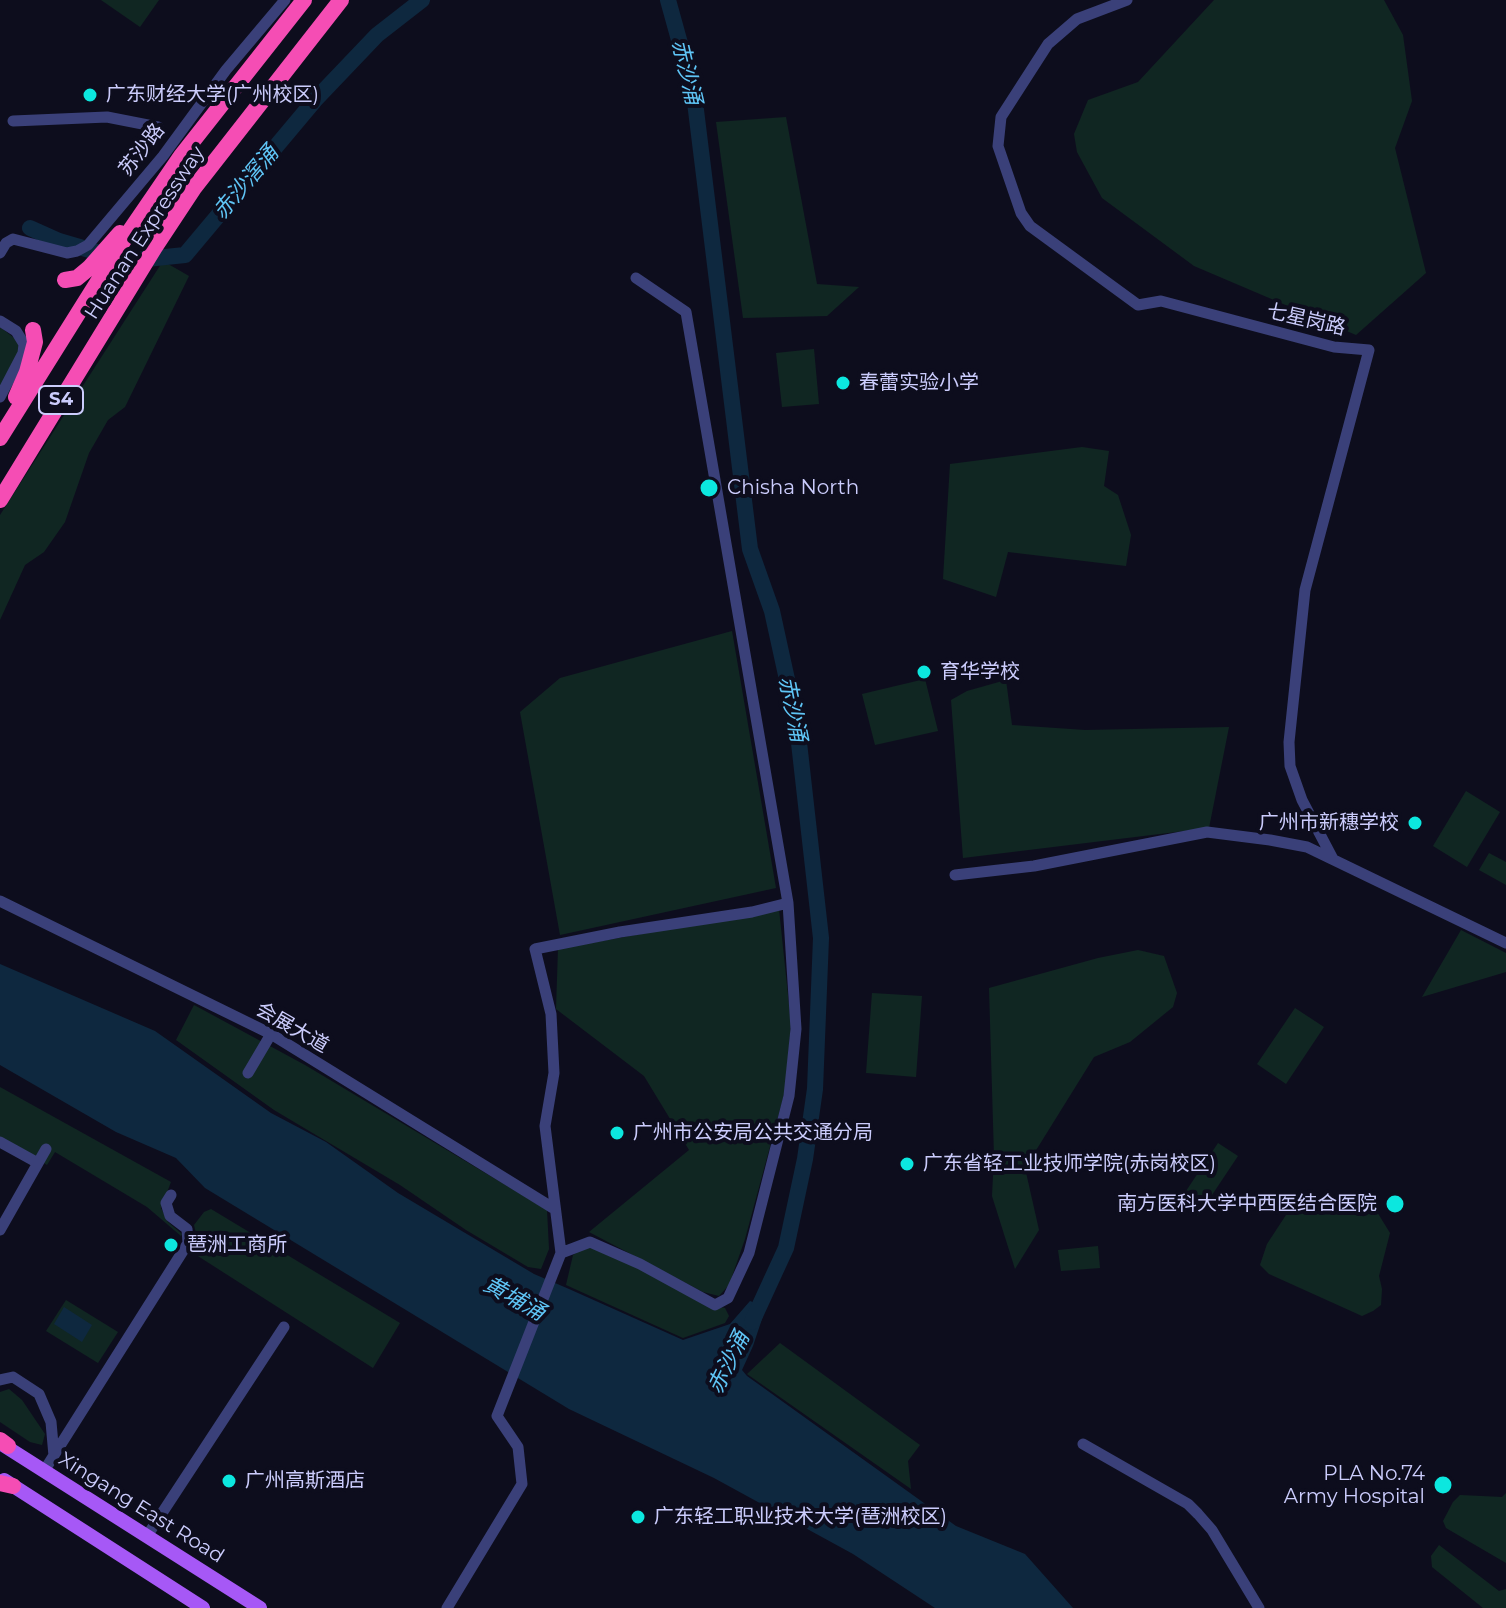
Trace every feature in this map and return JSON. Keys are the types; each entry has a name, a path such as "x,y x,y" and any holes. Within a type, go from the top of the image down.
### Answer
{"highway":[{"name":"Huanan Expressway","path":"0,436 98,282 126,231 304,0"},
{"name":"Huanan Expressway","path":"0,500 155,247 238,129 341,0"},
{"path":"71,279 89,268 126,231"},
{"path":"0,436 27,372 35,342 33,330"}],"main road":[{"name":"Xingang East Road","path":"3,1443 260,1608"},
{"path":"4,1482 203,1608"}],"street":[{"name":"苏沙路","path":"0,253 6,243 13,239 51,251 67,253 82,248 163,156 226,70 285,0"},
{"name":"七星岗路","path":"1127,0 1077,19 1048,44 1001,117 998,146 1021,213 1030,226 1138,305 1161,301 1334,347 1369,350 1305,590 1289,742 1290,766 1302,800 1333,859"},
{"path":"13,121 107,117 158,127"},
{"path":"561,1253 590,1242 640,1264 715,1305 728,1298 749,1253 789,1096 796,1029 788,903 686,312 636,278"},
{"path":"0,321 16,331 24,344 23,353 0,397"},
{"path":"955,875 1034,866 1207,832 1307,847 1506,943"},
{"name":"会展大道","path":"0,901 271,1034 553,1208"},
{"path":"447,1608 522,1484 518,1447 497,1416 561,1253 545,1126 554,1073 551,1014 535,949 620,932 752,912 788,903"},
{"path":"248,1073 271,1034"},
{"path":"0,1142 38,1163"},
{"path":"0,1230 46,1149"},
{"path":"44,1471 185,1243 187,1229 170,1216 166,1203 171,1195"},
{"path":"147,1536 284,1327"},
{"path":"0,1380 13,1377 39,1394 51,1422 54,1456"},
{"path":"1083,1444 1188,1504 1212,1530 1259,1608"}],"green space":[{"path":"101,0 159,0 140,27"},
{"path":"1214,0 1384,0 1403,35 1412,101 1395,148 1426,273 1356,335 1194,266 1102,198 1077,152 1074,134 1088,100 1138,82"},
{"path":"786,117 817,284 859,287 827,316 743,318 716,122"},
{"path":"163,261 189,276 125,407 108,420 89,453 65,522 44,552 25,565 0,620 0,515"},
{"path":"0,327 18,341 19,350 0,391"},
{"path":"814,349 819,404 782,407 776,353"},
{"path":"1082,447 1109,451 1104,486 1118,495 1131,535 1126,566 1008,552 996,597 943,579 950,464"},
{"path":"732,631 776,888 560,935 520,712 560,678"},
{"path":"925,679 938,731 875,745 862,694"},
{"path":"1006,680 1012,725 1085,730 1229,727 1209,828 963,858 951,700 967,691"},
{"path":"1466,791 1500,812 1467,867 1433,846"},
{"path":"1489,853 1506,862 1506,885 1479,870"},
{"path":"779,909 791,1024 785,1091 745,1239 729,1285 719,1296 703,1292 589,1232 689,1150 644,1076 556,1009 558,949"},
{"path":"1461,930 1506,953 1506,972 1422,997"},
{"path":"1138,950 1164,956 1177,993 1173,1007 1130,1042 1094,1057 1025,1168 1039,1230 1015,1269 992,1196 994,1156 989,988"},
{"path":"872,993 922,996 916,1077 866,1073"},
{"path":"194,1005 305,1065 547,1210 549,1249 541,1269 528,1267 400,1185 274,1110 176,1040"},
{"path":"1295,1008 1324,1027 1286,1084 1257,1064"},
{"path":"0,1087 171,1182 161,1208 168,1222 181,1236 147,1207 55,1152 47,1165 36,1158 0,1148"},
{"path":"1218,1143 1238,1156 1198,1216 1178,1203"},
{"path":"1304,1197 1355,1215 1374,1207 1390,1233 1379,1276 1381,1305 1373,1311 1362,1316 1269,1274 1260,1265 1267,1244 1286,1215"},
{"path":"211,1209 400,1323 373,1368 190,1251 197,1238 194,1225 204,1212"},
{"path":"589,1243 711,1305 725,1308 729,1316 725,1323 683,1338 566,1285 573,1255"},
{"path":"1098,1246 1100,1268 1061,1271 1058,1250"},
{"path":"66,1300 118,1332 98,1363 46,1331"},
{"path":"780,1343 920,1445 908,1461 911,1489 747,1374"},
{"path":"9,1389 22,1400 45,1434 42,1445 30,1442 0,1422 0,1392"},
{"path":"1506,1493 1506,1563 1446,1528 1443,1521 1460,1495 1502,1497"},
{"path":"1439,1545 1499,1591 1506,1589 1506,1608 1483,1608 1432,1567 1431,1556"}],"water":[{"name":"黄埔涌","path":"0,964 155,1031 271,1113 326,1142 398,1193 534,1274 683,1340 730,1324 750,1301 766,1307 742,1370 747,1376 956,1526 1025,1554 1073,1608 935,1608 853,1554 714,1478 569,1409 205,1188 176,1158 116,1132 0,1065"},
{"path":"64,1307 92,1325 82,1342 54,1324"}],"waterway":[{"name":"赤沙滘涌","path":"30,228 59,241 127,261 185,255 315,100 377,35 422,0"},
{"name":"赤沙涌","path":"668,0 694,94 750,549 772,611 797,725 821,938 815,1089 805,1159 786,1248 752,1322"}],"place":[{"name":"广东财经大学(广州校区)","path":"90,95"},
{"name":"春蕾实验小学","path":"843,383"},
{"name":"Chisha North","path":"709,488"},
{"name":"育华学校","path":"924,672"},
{"name":"广州市新穗学校","path":"1415,823"},
{"name":"广州市公安局公共交通分局","path":"617,1133"},
{"name":"广东省轻工业技师学院(赤岗校区)","path":"907,1164"},
{"name":"南方医科大学中西医结合医院","path":"1395,1204"},
{"name":"琶洲工商所","path":"171,1245"},
{"name":"广州高斯酒店","path":"229,1481"},
{"name":"PLA No.74 Army Hospital","path":"1443,1485"},
{"name":"广东轻工职业技术大学(琶洲校区)","path":"638,1517"}]}
